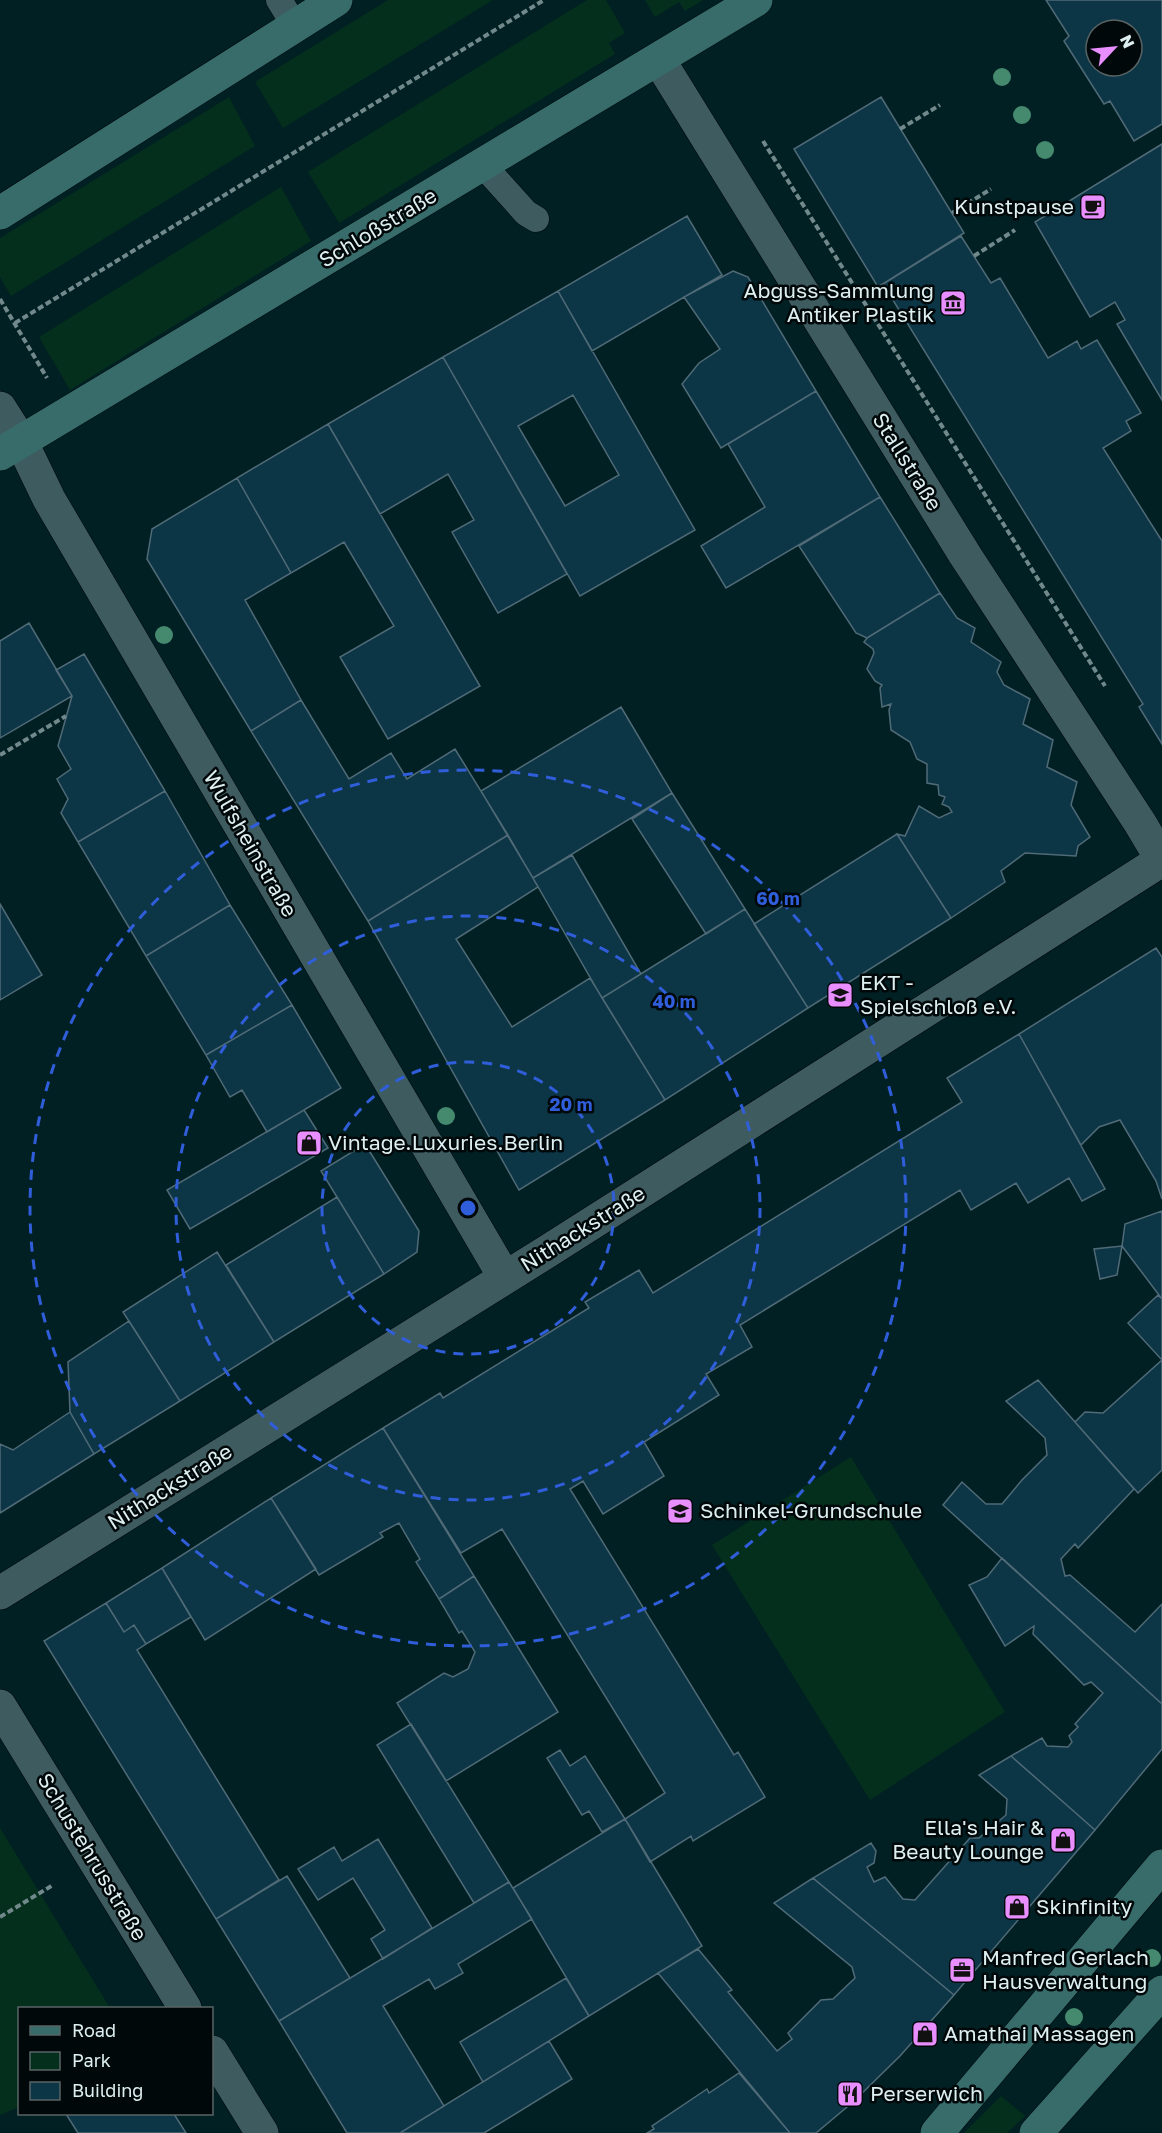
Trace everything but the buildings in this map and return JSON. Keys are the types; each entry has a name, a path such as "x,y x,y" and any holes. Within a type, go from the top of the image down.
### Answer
{"street":[{"path":"0,213 287,13 336,0"},
{"name":"Schloßstraße","path":"10,448 756,0"},
{"name":"Stallstraße","path":"659,60 965,555 1162,860"},
{"name":"Wulfsheinstraße","path":"0,408 10,448 49,499 505,1278"},
{"name":"Nithackstraße","path":"0,1593 505,1278 1162,860"},
{"name":"Schustehrusstraße","path":"0,1706 184,2007"},
{"path":"937,2133 1162,1866"},
{"path":"1036,2133 1162,1992"},
{"path":"213,2054 262,2133"}],"lane":[{"path":"483,165 526,213 536,219"}],"path":[{"path":"15,323 544,0"},
{"path":"900,129 940,105"},
{"path":"762,140 1111,696"},
{"path":"952,213 991,189"},
{"path":"974,256 1015,230"},
{"path":"0,299 52,387"},
{"path":"0,755 66,716"},
{"path":"0,1917 53,1885"}],"green space":[{"path":"388,0 493,0 283,128 255,82"},
{"path":"587,0 606,0 625,33 609,43 615,54 339,223 308,172"},
{"path":"645,0 703,0 685,11 679,2 655,17"},
{"path":"229,97 255,146 11,296 0,277 0,238"},
{"path":"281,187 311,241 70,390 39,337"},
{"path":"851,1457 1005,1712 870,1800 712,1545"},
{"path":"0,1828 109,2007 18,2007 18,2107 0,2115"},
{"path":"1001,2096 1025,2116 1007,2133 964,2133"}],"place":[{"name":"Kunstpause","path":"1093,207"},
{"name":"Abguss-Sammlung Antiker Plastik","path":"953,303"},
{"name":"EKT - Spielschloß e.V.","path":"840,995"},
{"name":"Vintage.Luxuries.Berlin","path":"309,1143"},
{"name":"Schinkel-Grundschule","path":"680,1511"},
{"name":"Ella's Hair & Beauty Lounge","path":"1063,1840"},
{"name":"Skinfinity","path":"1017,1907"},
{"name":"Manfred Gerlach Hausverwaltung","path":"962,1970"},
{"name":"Amathai Massagen","path":"925,2034"},
{"name":"Perserwich","path":"850,2094"}]}
